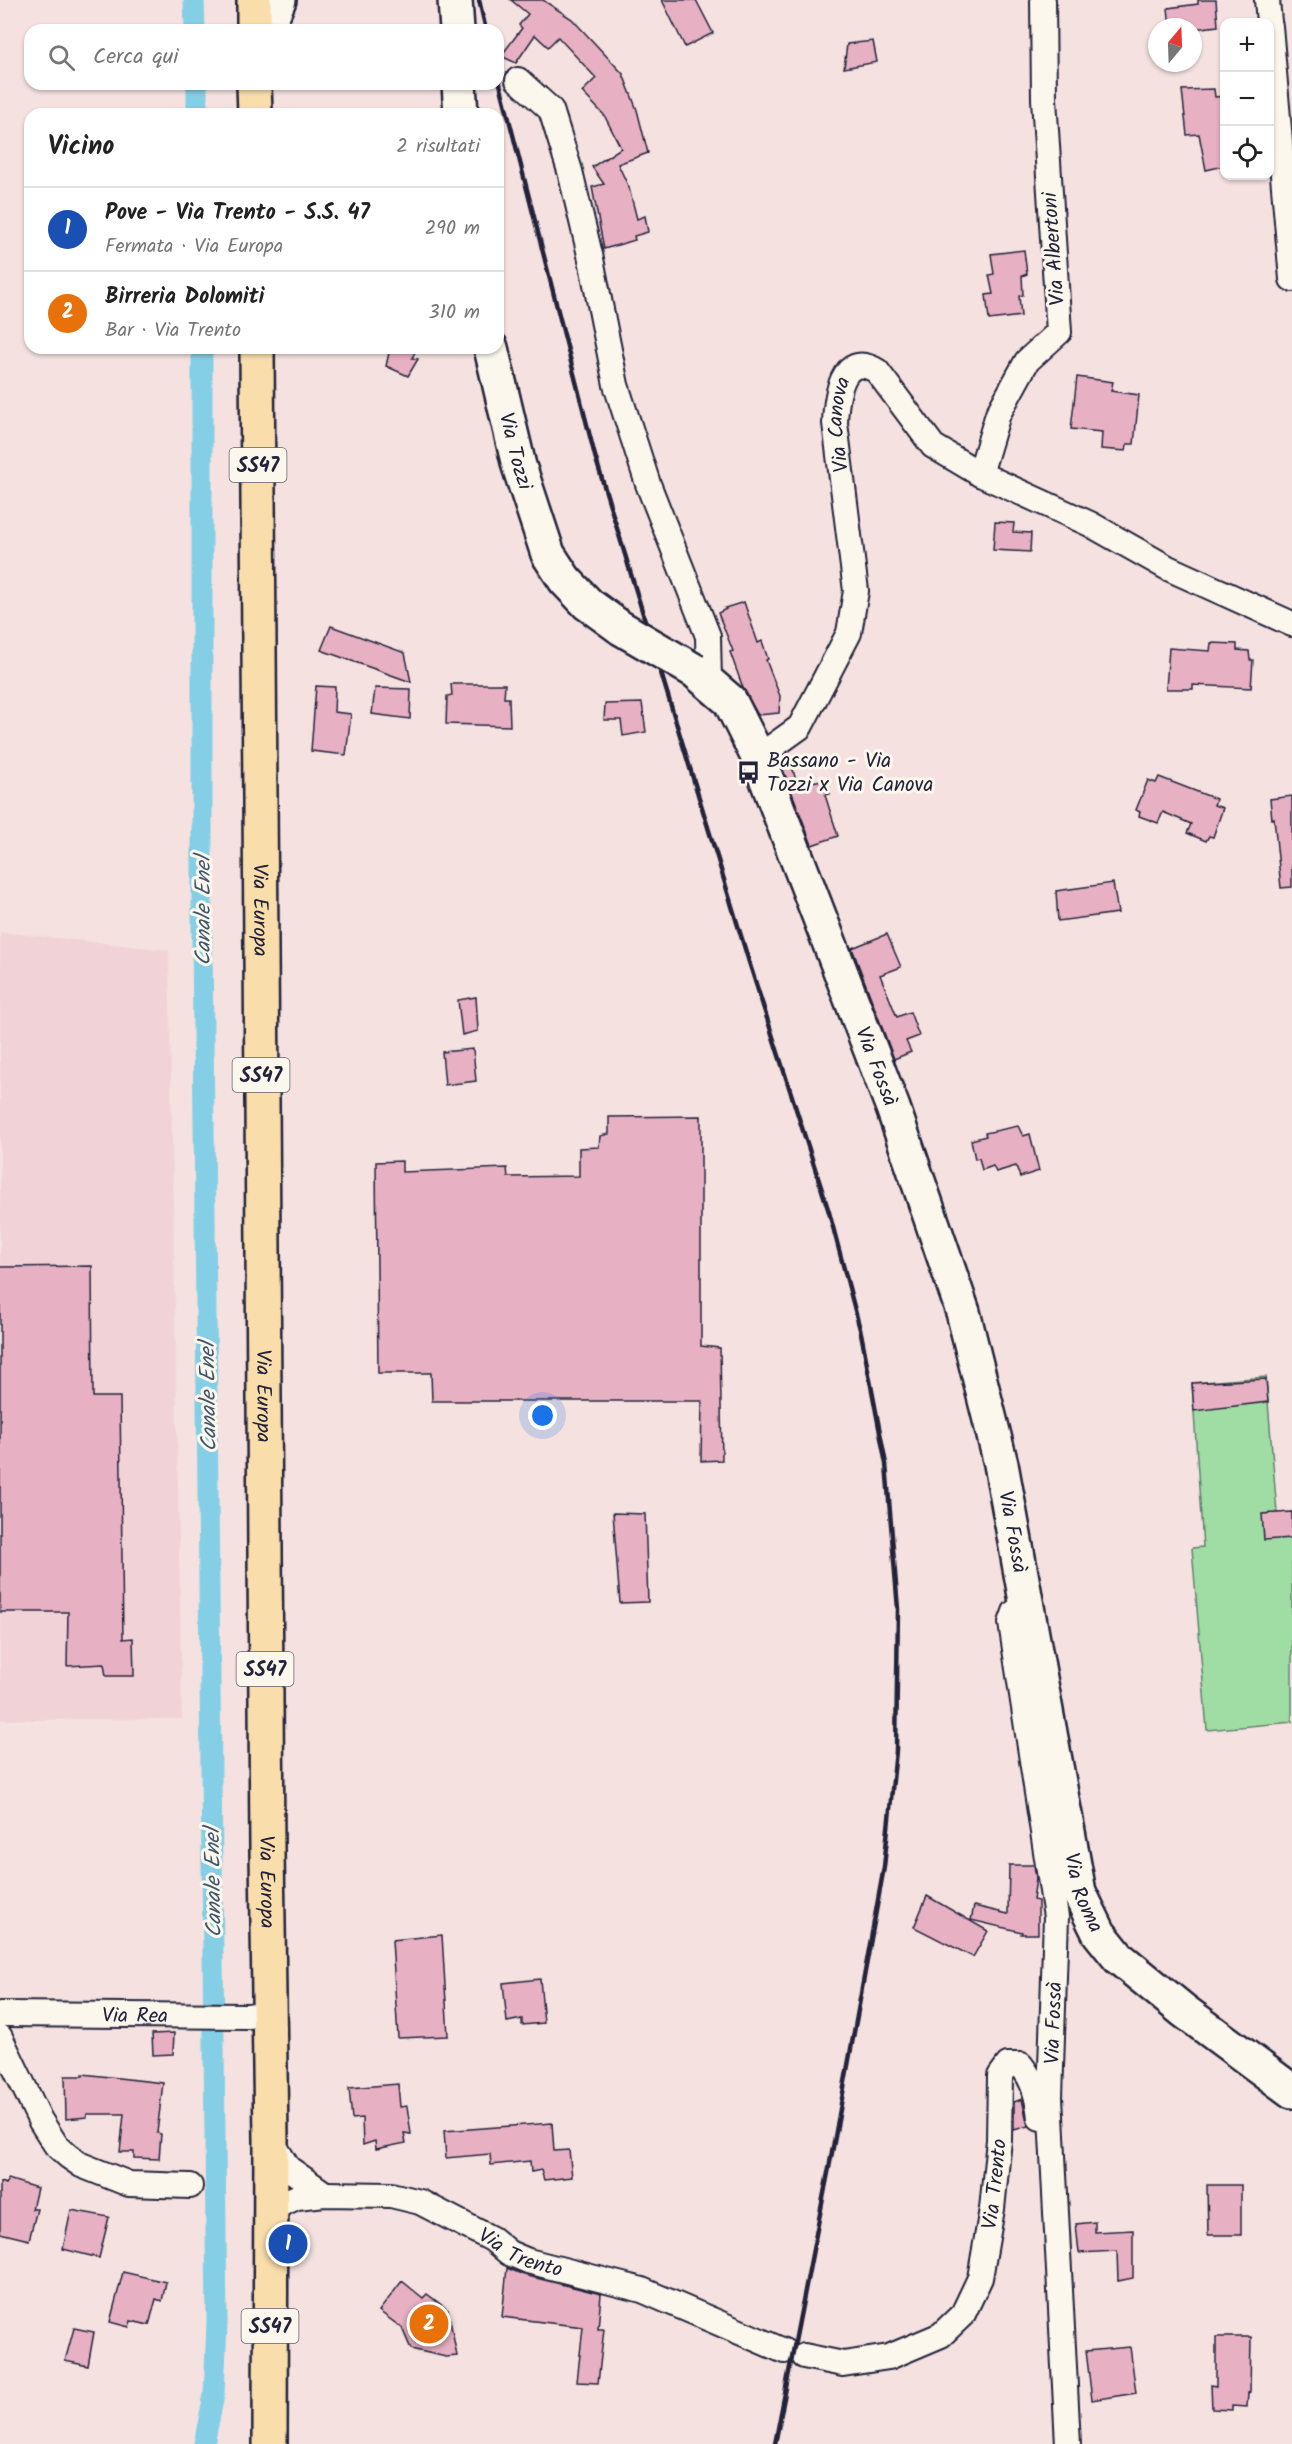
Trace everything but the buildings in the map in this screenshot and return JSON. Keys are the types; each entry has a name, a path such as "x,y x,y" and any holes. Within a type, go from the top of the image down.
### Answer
{"main road":[{"path":"254,0 254,24"},
{"path":"269,24 279,0"},
{"path":"455,0 457,24"},
{"path":"255,90 255,108"},
{"path":"459,90 461,108"},
{"name":"Via Europa","path":"257,354 267,1839 259,2014 271,2140 270,2444"},
{"name":"Via Tozzi","path":"492,354 519,466 548,554 565,580 588,604 621,628"},
{"name":"Via Fossà","path":"621,628 702,677 730,700 758,757 892,1108 963,1312 1001,1464 1027,1606"},
{"name":"Via Roma","path":"1027,1606 1079,1892 1099,1933 1119,1958 1146,1982 1292,2091"}],"street":[{"name":"Via Albertoni","path":"980,474 998,414 1027,361 1059,332 1044,99 1043,0"},
{"path":"1267,0 1268,18"},
{"path":"1273,72 1292,279"},
{"path":"518,80 551,111 570,171 589,248 616,385 648,484 708,636 702,677"},
{"name":"Via Canova","path":"758,757 800,727 849,633 856,591 835,423 840,382 848,372 860,366 869,366 877,371 933,446 980,474 1090,525 1168,568 1292,624"},
{"name":"Via Fossà","path":"1027,1606 1015,1612 1011,1623 1056,1917 1050,2097 1068,2444"},
{"name":"Via Rea","path":"0,2014 259,2014"},
{"path":"0,2037 40,2120 56,2145 68,2157 81,2165 129,2184 190,2186"},
{"name":"Via Trento","path":"270,2209 297,2197 325,2194 391,2195 420,2202 492,2239 508,2253 528,2261 642,2290 794,2353 843,2364 889,2357 941,2335 963,2314 980,2278 993,2209 999,2140 1000,2076 1008,2065 1021,2065 1030,2076 1038,2098 1047,2205 1057,2231"},
{"path":"271,2140 288,2168 325,2194"}],"shaded area":[{"path":"0,932 169,950 182,1719 0,1720"}],"green space":[{"path":"1266,1377 1277,1513 1292,1512 1292,1722 1207,1730 1192,1548 1203,1547 1192,1383"}],"waterway":[{"name":"Canale Enel","path":"194,0 195,24"},
{"name":"Canale Enel","path":"197,90 197,108"},
{"name":"Canale Enel","path":"202,354 202,941 217,2323 214,2395 204,2444"}],"railway":[{"path":"479,0 485,24"},
{"path":"502,90 595,456 749,962 829,1212 861,1333 886,1464 898,1609 896,1751 884,1867 835,2137 775,2444"}],"place":[{"name":"Bassano - Via Tozzi x Via Canova","path":"749,772"},
{"name":"Pove - Via Trento - S.S. 47","path":"288,2244"},
{"name":"Birreria Dolomiti","path":"429,2324"}]}
